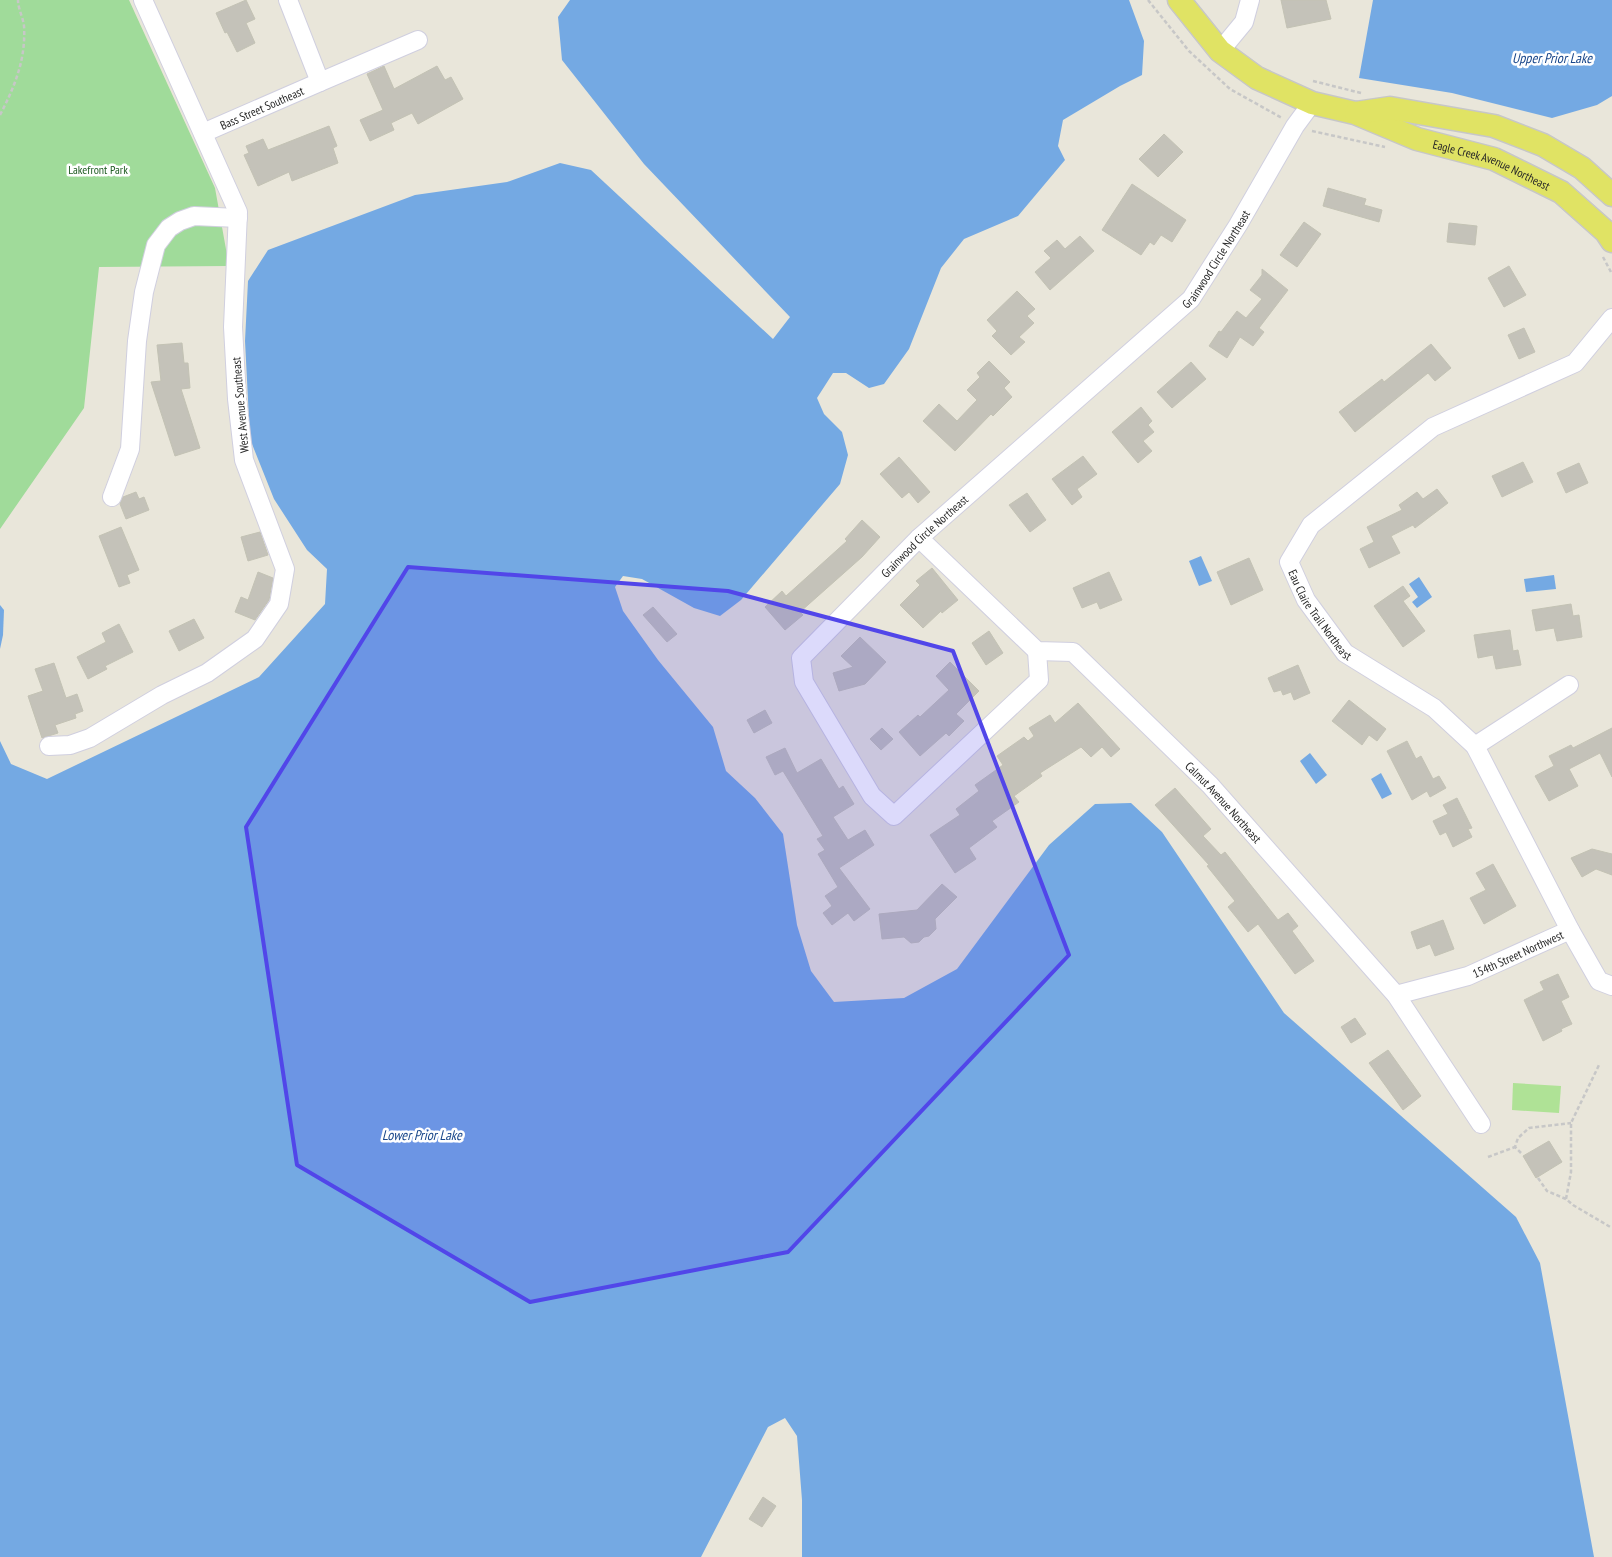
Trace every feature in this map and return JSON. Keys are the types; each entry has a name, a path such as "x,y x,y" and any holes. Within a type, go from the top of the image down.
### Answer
{"main road":[{"name":"Eagle Creek Avenue Northeast","path":"1179,0 1220,51 1257,78 1312,102 1355,113 1417,139 1494,159 1561,192 1606,232 1612,242"},
{"name":"Eagle Creek Avenue Northeast","path":"1355,113 1390,108 1494,126 1551,149 1582,168 1612,195"}],"street":[{"name":"West Avenue Southeast","path":"49,746 70,745 90,738 162,695 207,673 255,639 279,604 285,570 244,460 237,399 233,327 238,212 142,0"},
{"name":"Bass Street Southeast","path":"288,0 320,82"},
{"path":"1220,51 1244,22 1250,0"},
{"name":"Bass Street Southeast","path":"203,133 418,40"},
{"name":"Grainwood Circle Northeast","path":"1037,651 1039,680 894,816 872,796 804,682 801,658 919,538 1191,299 1238,225 1295,126 1312,102"},
{"path":"112,497 130,449 137,341 144,292 156,245 169,228 180,221 194,216 238,218"},
{"name":"Eau Claire Trail Northeast","path":"1570,930 1475,746 1434,708 1345,653 1306,600 1290,562 1311,525 1433,427 1575,363 1612,318"},
{"path":"919,538 1037,651"},
{"name":"Calmut Avenue Northeast","path":"1037,651 1073,652 1210,785 1396,995 1481,1124"},
{"path":"1475,746 1569,685"},
{"name":"154th Street Northwest","path":"1396,995 1468,976 1570,930 1599,981 1612,986"}],"path":[{"path":"0,115 13,90 23,54 24,24 18,0"},
{"path":"1566,1198 1571,1172 1571,1123 1599,1065"},
{"path":"1515,1147 1518,1138 1529,1128 1571,1123"},
{"path":"1515,1147 1521,1154"},
{"path":"1488,1157 1515,1147"},
{"path":"1538,1178 1547,1191 1566,1198 1612,1228"}],"highlighted area":[{"path":"408,567 728,591 953,651 1069,955 788,1252 530,1302 297,1165 246,827"}],"green space":[{"name":"Lakefront Park","path":"0,0 129,0 215,188 229,266 99,267 84,408 0,529"},
{"path":"1513,1083 1561,1086 1559,1113 1512,1110"}],"water":[{"name":"Lower Prior Lake","path":"570,0 1129,0 1144,41 1142,75 1063,120 1058,146 1065,160 1018,216 964,239 941,268 909,349 884,384 869,388 846,373 833,373 817,398 824,414 842,432 848,455 840,484 741,600 720,616 694,608 642,579 623,576 615,587 623,611 658,660 713,727 726,771 755,798 783,834 797,925 811,971 834,1002 904,998 957,969 1049,845 1095,804 1131,803 1162,832 1284,1013 1516,1217 1540,1263 1594,1557 802,1557 802,1500 797,1436 785,1418 768,1427 701,1557 0,1557 0,741 11,764 47,779 259,677 325,604 327,569 307,550 274,499 250,439 245,341 248,281 268,250 415,195 507,182 560,163 591,170 773,339 790,317 644,164 562,60 558,17"},
{"name":"Upper Prior Lake","path":"1373,0 1612,0 1612,96 1597,105 1552,118 1452,93 1359,78"},
{"path":"1201,556 1212,581 1199,586 1189,561"},
{"path":"1554,575 1556,589 1526,592 1524,579"},
{"path":"1419,577 1432,597 1417,608 1412,602 1418,597 1409,584"},
{"path":"0,605 4,610 3,635 0,649"},
{"path":"1310,753 1327,775 1316,784 1300,761"},
{"path":"1381,773 1392,794 1382,799 1371,779"}],"building":[{"path":"246,0 255,19 246,23 255,43 237,52 227,32 225,33 216,13"},
{"path":"1281,0 1326,0 1331,19 1287,28"},
{"path":"384,66 394,89 437,66 445,80 451,77 463,99 418,124 412,113 391,123 394,130 370,141 360,120 383,110 367,74"},
{"path":"329,126 337,146 333,148 338,163 292,181 289,172 258,186 244,155 249,153 246,146 263,139 268,150"},
{"path":"1164,134 1183,152 1158,177 1139,159"},
{"path":"1132,184 1186,220 1172,242 1161,235 1154,245 1150,242 1141,255 1102,230"},
{"path":"1328,188 1366,199 1364,205 1382,210 1379,222 1323,206"},
{"path":"1304,222 1321,234 1297,267 1280,255"},
{"path":"1449,223 1477,226 1475,245 1447,242"},
{"path":"1080,236 1094,251 1050,290 1035,272 1051,258 1044,251 1057,240 1065,249"},
{"path":"1509,266 1526,295 1504,307 1488,278"},
{"path":"1262,269 1288,290 1259,328 1264,332 1253,346 1240,337 1227,358 1209,346 1219,331 1221,332 1237,311 1246,318 1262,299 1250,290 1262,275"},
{"path":"1017,291 1035,309 1027,316 1034,323 1019,337 1025,342 1011,355 992,336 997,331 987,320"},
{"path":"1524,328 1535,352 1519,359 1508,335"},
{"path":"182,343 184,363 188,363 190,388 181,389 200,448 175,456 151,382 161,381 157,345"},
{"path":"1431,344 1451,368 1435,381 1428,373 1355,432 1339,412 1382,379 1384,382"},
{"path":"989,361 1010,382 1004,388 1012,397 993,416 991,414 955,451 923,421 939,404 957,421 977,400 967,390 980,377 977,373"},
{"path":"1191,362 1206,379 1172,408 1157,392"},
{"path":"1141,407 1152,421 1148,425 1154,432 1143,441 1152,451 1138,463 1112,432"},
{"path":"1083,456 1097,474 1077,489 1082,497 1072,505 1052,479"},
{"path":"899,457 930,492 918,503 909,492 902,498 880,474"},
{"path":"1523,462 1533,482 1502,497 1492,476"},
{"path":"1579,463 1588,483 1566,493 1557,473"},
{"path":"1437,489 1448,503 1415,528 1413,525 1391,536 1400,553 1369,568 1360,549 1374,542 1367,527 1402,510 1399,505 1417,492 1423,499"},
{"path":"136,492 139,499 144,497 149,510 126,519 120,504 123,497"},
{"path":"1027,493 1046,520 1030,532 1009,505"},
{"path":"862,520 880,537 862,557 800,612 803,615 785,630 765,607 782,591 786,596 847,541 845,539"},
{"path":"121,527 139,570 127,575 130,583 119,587 99,536"},
{"path":"260,532 268,555 248,561 241,537"},
{"path":"1249,558 1263,590 1231,605 1217,572"},
{"path":"932,568 958,600 942,613 941,611 923,628 900,605 920,585 916,581"},
{"path":"258,572 273,578 269,600 255,620 235,612 241,597 248,600"},
{"path":"1109,572 1122,600 1100,609 1097,602 1082,608 1073,588"},
{"path":"1403,586 1410,596 1403,601 1425,631 1403,647 1374,606"},
{"path":"1571,604 1573,616 1579,615 1582,637 1557,641 1554,628 1536,631 1532,610"},
{"path":"653,607 677,634 667,642 643,615"},
{"path":"194,619 204,638 179,651 169,631"},
{"path":"119,624 133,652 105,666 107,669 88,679 77,657 106,642 102,633"},
{"path":"1510,630 1513,651 1518,650 1521,665 1496,669 1493,655 1478,658 1474,635"},
{"path":"989,631 1003,653 986,665 972,643"},
{"path":"860,637 886,662 865,684 839,691 833,673 853,667 841,656"},
{"path":"950,662 979,691 956,714 964,721 949,736 946,733 920,756 899,732 918,715 920,717 949,690 936,676"},
{"path":"54,663 66,698 77,694 83,711 75,714 76,718 55,725 58,733 42,738 28,696 43,691 35,669"},
{"path":"1298,665 1310,693 1294,700 1291,692 1283,695 1281,690 1274,692 1268,678"},
{"path":"1349,700 1386,729 1377,741 1369,735 1362,745 1332,721"},
{"path":"1078,703 1120,749 1111,757 1102,747 1091,757 1081,747 1040,773 1042,776 1014,796 1019,802 992,821 997,827 969,848 976,859 955,873 930,835 960,815 956,809 979,791 975,785 1003,765 997,756 1024,737 1028,741 1034,736 1029,728 1050,715 1055,723"},
{"path":"765,710 772,723 754,733 747,720"},
{"path":"882,728 893,739 881,750 870,739"},
{"path":"1612,728 1612,777 1600,753 1569,769 1578,786 1549,801 1535,776 1554,766 1549,756 1571,745 1573,748"},
{"path":"1407,741 1416,759 1421,756 1433,779 1439,776 1446,788 1430,797 1427,791 1412,800 1387,751"},
{"path":"785,748 797,773 821,759 839,789 843,786 854,804 833,817 848,840 865,830 874,845 839,868 870,909 854,921 848,913 832,925 823,913 832,906 825,896 838,887 818,854 825,850 817,839 823,836 783,771 775,775 766,757"},
{"path":"1175,788 1211,829 1203,836 1221,855 1225,852 1278,920 1288,913 1298,926 1292,931 1314,961 1295,974 1258,924 1248,932 1228,907 1235,901 1207,866 1209,865 1155,805"},
{"path":"1457,798 1472,828 1468,829 1472,837 1453,847 1446,832 1440,835 1433,821 1448,814 1443,805"},
{"path":"1592,849 1612,854 1612,875 1596,869 1582,877 1571,858"},
{"path":"1493,864 1516,906 1484,924 1470,898 1486,890 1476,873"},
{"path":"942,884 957,897 935,919 936,929 929,936 924,937 919,942 911,943 904,937 882,939 879,914 917,910"},
{"path":"1443,920 1454,949 1435,956 1430,944 1417,949 1411,932"},
{"path":"1558,974 1569,997 1561,1001 1572,1024 1543,1041 1524,1000 1544,990 1540,982"},
{"path":"1355,1018 1366,1034 1351,1043 1341,1027"},
{"path":"1388,1050 1421,1096 1403,1110 1369,1063"},
{"path":"1549,1141 1562,1162 1536,1178 1523,1156"},
{"path":"763,1497 776,1506 762,1527 749,1519"}]}
